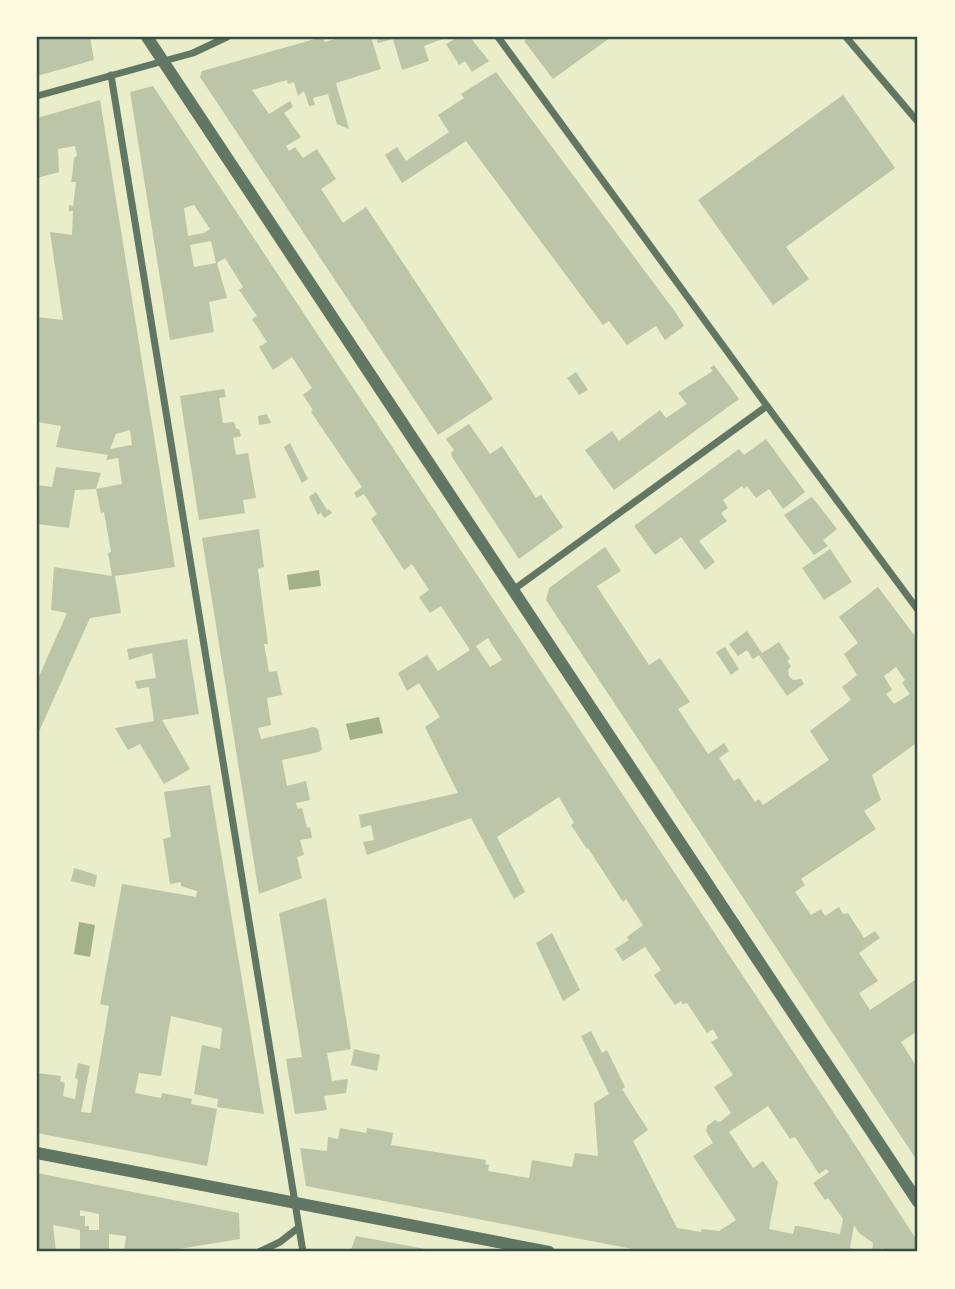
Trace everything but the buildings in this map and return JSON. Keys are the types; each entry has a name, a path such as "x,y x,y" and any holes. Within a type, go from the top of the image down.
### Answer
{"street":[{"path":"147,37 918,1202"},
{"path":"37,96 193,53 227,37"},
{"path":"498,37 918,610"},
{"path":"846,37 918,122"},
{"path":"111,75 303,1252"},
{"path":"513,590 767,406"},
{"path":"37,1153 548,1252"},
{"path":"259,1252 280,1242 298,1227"}],"shaded area":[{"path":"319,570 321,586 289,590 287,575"},
{"path":"379,717 383,733 350,740 346,724"},
{"path":"79,922 95,925 90,957 74,954"}]}
